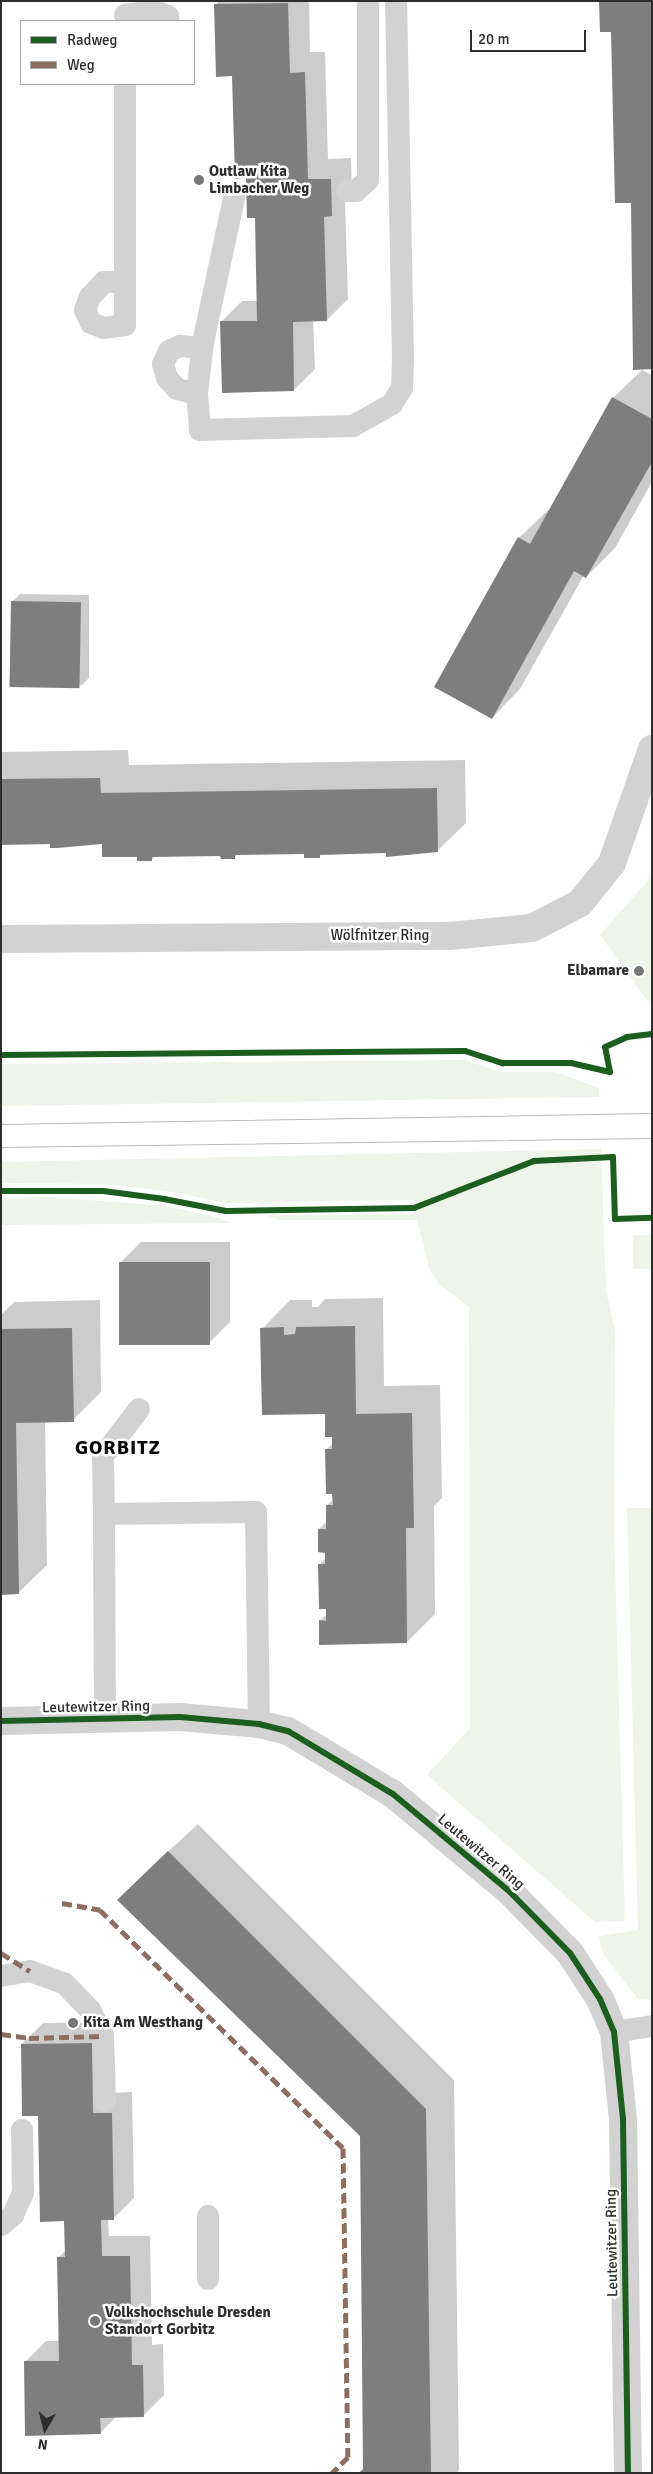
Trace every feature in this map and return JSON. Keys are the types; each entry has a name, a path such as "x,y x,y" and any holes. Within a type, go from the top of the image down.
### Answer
{"street":[{"name":"Wölfnitzer Ring","path":"1,939 449,936 532,928 580,903 612,863 652,749"},
{"name":"Leutewitzer Ring","path":"1,1721 180,1717 259,1724 288,1731 393,1794 508,1890 570,1953 600,1999 614,2032 623,2119 628,2473"}],"lane":[{"path":"347,191 356,191 368,180 368,1"},
{"path":"234,198 202,348 197,394 200,430 353,426 392,404 402,388 404,278 396,1"},
{"path":"125,12 155,11 168,16 169,20"},
{"path":"125,85 125,282"},
{"path":"197,394 177,389 167,378 163,364 169,351 180,346 202,348"},
{"path":"105,1719 103,1456 138,1409"},
{"path":"104,1514 256,1512 259,1724"},
{"path":"1,1976 30,1971 65,1984 90,2010 103,2036 105,2100"},
{"path":"614,2032 652,2026"},
{"path":"1,2225 13,2215 23,2193 22,2130"},
{"path":"208,2216 208,2279"}],"shaded area":[{"name":"Elbamare","path":"652,870 652,1007 600,935 645,884"},
{"path":"465,1060 501,1072 556,1072 599,1088 599,1097 1,1106 1,1064"},
{"path":"601,1149 606,1291 615,1330 614,1528 625,1921 595,1922 427,1775 470,1728 469,1307 440,1285 430,1271 417,1220 278,1220 266,1215 415,1214 413,1200 226,1203 167,1191 104,1184 1,1183 1,1162"},
{"path":"51,1197 165,1206 216,1217 231,1223 1,1225 1,1198"},
{"path":"633,1235 652,1235 652,1269 633,1269"},
{"path":"627,1508 652,1508 652,2000 638,1999 603,1954 599,1936 638,1930"}],"building":[{"path":"599,1 652,1 652,369 633,370 631,203 615,203 611,32 600,32"},
{"path":"288,3 290,73 305,72 308,179 331,179 332,216 324,217 327,321 293,322 294,391 222,393 220,321 257,321 255,218 247,218 246,178 235,179 232,76 216,77 214,4"},
{"path":"612,397 652,419 652,462 586,578 574,571 492,719 434,687 518,537 530,544"},
{"path":"11,601 81,602 79,688 9,687"},
{"path":"100,778 101,793 437,788 438,852 386,857 386,853 320,855 320,858 304,858 304,854 235,855 235,859 221,859 220,856 152,857 152,861 137,861 137,857 102,857 102,844 57,848 50,848 50,844 1,845 1,779"},
{"path":"119,1262 210,1262 210,1345 119,1345"},
{"path":"355,1326 356,1414 412,1413 414,1528 406,1528 407,1643 319,1645 319,1620 326,1621 326,1609 319,1609 318,1564 325,1564 325,1553 318,1552 318,1529 326,1529 326,1505 333,1505 332,1494 326,1494 325,1449 332,1449 332,1437 325,1437 325,1414 262,1415 260,1328 284,1327 284,1335 295,1334 296,1327"},
{"path":"72,1328 74,1422 16,1423 19,1594 1,1595 1,1329"},
{"path":"168,1851 426,2109 431,2473 359,2473 363,2469 360,2136 117,1900"},
{"path":"92,2043 93,2113 112,2113 114,2220 101,2220 102,2256 130,2256 132,2365 143,2365 144,2417 100,2418 101,2434 25,2436 24,2361 59,2361 57,2257 65,2257 64,2221 40,2222 38,2116 22,2116 21,2044"}],"tram line":[{"path":"1,1124 652,1113"},
{"path":"1,1147 652,1138"}],"marked path":[{"path":"62,1903 100,1910 343,2148 348,2457 332,2473"},
{"path":"1,1953 30,1971"},
{"path":"1,2034 29,2038 103,2036"}],"cycle path":[{"path":"1,1055 465,1051 503,1063 571,1063 610,1072 605,1047 627,1037 652,1034"},
{"path":"1,1191 103,1191 164,1199 226,1211 414,1208 534,1161 613,1157 615,1219 652,1218"},
{"path":"1,1721 180,1717 259,1724 288,1731 393,1794 508,1890 570,1953 600,1999 614,2032 623,2119 628,2473"}],"place":[{"name":"Outlaw Kita Limbacher Weg","path":"199,180"},
{"name":"Elbamare","path":"639,971"},
{"name":"Kita Am Westhang","path":"73,2023"},
{"name":"Volkshochschule Dresden Standort Gorbitz","path":"95,2321"}],"district":[{"name":"GORBITZ","path":"118,1447"}]}
